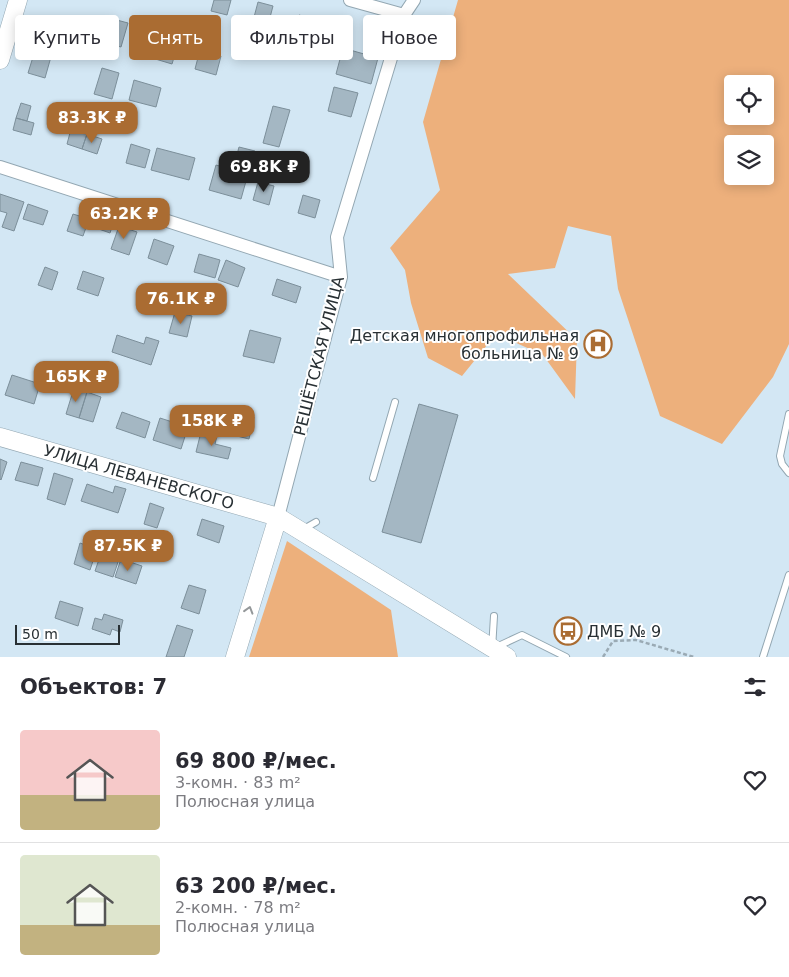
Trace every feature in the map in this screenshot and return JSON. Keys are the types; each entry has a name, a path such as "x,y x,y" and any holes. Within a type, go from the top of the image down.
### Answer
{"street":[{"path":"0,60 18,0"},
{"path":"350,0 404,15"},
{"name":"РЕШЁТСКАЯ УЛИЦА","path":"404,15 414,0"},
{"name":"РЕШЁТСКАЯ УЛИЦА","path":"235,657 278,517 341,277 336,237 390,60"},
{"path":"0,166 341,277"},
{"name":"УЛИЦА ЛЕВАНЕВСКОГО","path":"0,437 308,526 500,653"}],"lane":[{"path":"373,478 395,402"},
{"path":"789,414 780,456 782,464 789,473"},
{"path":"763,657 789,575"},
{"path":"494,616 500,653 522,636 566,657"}],"path":[{"path":"603,657 613,641 636,640 694,657"}],"shaded area":[{"path":"458,0 789,0 789,344 773,377 722,444 660,416 618,289 611,236 568,226 555,268 508,274 577,340 575,399 543,355 496,334 462,376 428,358 411,303 405,270 390,248 440,190 423,122 441,60 456,60 456,15 454,15"},
{"path":"287,541 391,610 398,657 249,657"}],"building":[{"path":"214,0 231,0 227,15 211,11"},
{"path":"258,2 273,6 271,15 255,15"},
{"path":"119,21 128,23 121,47 119,46"},
{"path":"353,51 363,54 363,60 377,60 371,84 336,74 340,60 353,60"},
{"path":"32,60 50,60 45,78 28,73"},
{"path":"159,60 173,60 172,64"},
{"path":"197,60 220,60 216,75 195,69"},
{"path":"102,68 119,73 112,99 94,94"},
{"path":"134,80 161,88 156,107 129,100"},
{"path":"334,87 358,93 351,117 328,111"},
{"path":"21,103 31,106 27,121 16,118"},
{"path":"273,106 290,110 279,147 263,143"},
{"path":"16,118 34,123 31,135 13,130"},
{"path":"71,129 87,134 82,149 67,144"},
{"path":"87,134 102,139 97,154 82,149"},
{"path":"131,144 150,150 145,168 126,163"},
{"path":"239,147 255,151 248,174 233,170"},
{"path":"157,148 195,158 189,180 151,170"},
{"path":"216,165 248,174 241,199 209,190"},
{"path":"258,182 274,186 269,205 253,200"},
{"path":"0,194 24,202 14,231 2,227 7,213 0,211"},
{"path":"303,195 320,200 315,218 298,213"},
{"path":"28,204 48,211 43,225 23,219"},
{"path":"102,213 115,218 110,233 96,228"},
{"path":"73,214 89,219 83,236 67,231"},
{"path":"119,226 137,232 129,255 111,249"},
{"path":"154,239 174,246 167,265 148,258"},
{"path":"199,254 220,260 215,278 194,272"},
{"path":"226,260 245,268 238,287 218,280"},
{"path":"45,267 58,272 52,290 38,285"},
{"path":"83,271 104,278 98,296 77,289"},
{"path":"277,279 301,287 296,303 272,295"},
{"path":"175,312 192,316 187,337 169,333"},
{"path":"250,330 281,338 274,363 243,356"},
{"path":"117,335 144,344 146,337 159,341 151,365 112,352"},
{"path":"12,375 40,384 34,404 5,395"},
{"path":"74,388 87,392 79,418 66,414"},
{"path":"87,392 101,397 93,422 79,418"},
{"path":"419,404 458,415 421,543 382,532"},
{"path":"230,411 254,417 249,439 225,433"},
{"path":"122,412 150,422 145,438 116,428"},
{"path":"160,418 188,427 181,449 153,440"},
{"path":"201,432 217,436 215,444 231,448 228,459 196,452"},
{"path":"0,459 7,462 1,480 0,479"},
{"path":"21,462 43,468 38,486 15,480"},
{"path":"54,473 73,479 65,505 47,499"},
{"path":"87,484 113,493 115,486 126,489 118,513 81,501"},
{"path":"150,503 164,508 157,528 144,524"},
{"path":"202,519 224,526 219,543 197,535"},
{"path":"80,543 97,549 90,570 74,564"},
{"path":"104,545 122,550 113,577 95,571"},
{"path":"121,559 142,566 136,584 115,577"},
{"path":"189,585 206,590 199,614 181,608"},
{"path":"60,601 83,608 78,626 55,618"},
{"path":"104,614 123,620 120,632 112,629 110,635 92,629 95,618 102,620"},
{"path":"177,625 193,630 184,657 166,657"}],"place":[{"name":"Детская многопрофильная больница № 9","path":"598,344"},
{"name":"ДМБ № 9","path":"568,631"}]}
